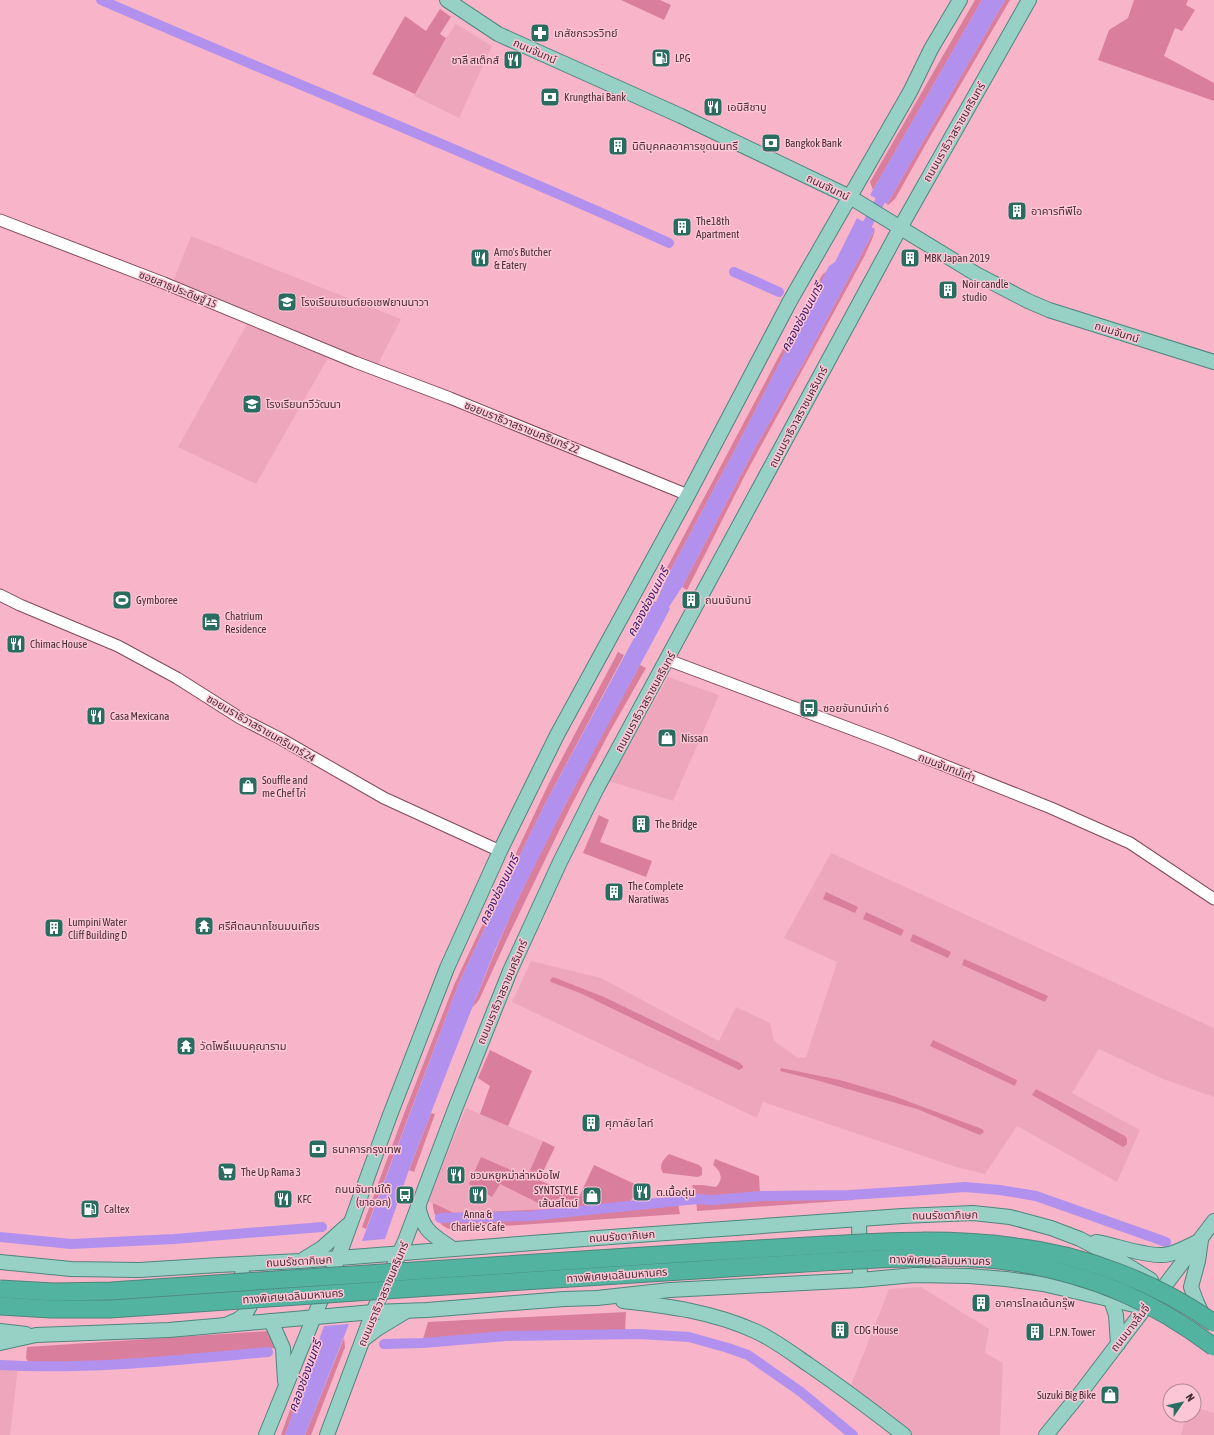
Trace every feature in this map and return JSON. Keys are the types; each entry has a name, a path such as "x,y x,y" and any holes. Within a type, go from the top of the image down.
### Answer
{"highway":[{"name":"ทางพิเศษเฉลิมมหานคร","path":"0,1289 54,1292 111,1291 562,1260 839,1244 931,1241 973,1242 1018,1247 1064,1256 1104,1267 1152,1287 1204,1316 1211,1323"},
{"name":"ทางพิเศษเฉลิมมหานคร","path":"0,1306 51,1309 110,1309 476,1283 822,1262 919,1258 978,1259 1017,1263 1056,1270 1094,1281 1128,1294 1160,1311 1194,1332 1214,1347"}],"main road":[{"name":"ถนนจันทน์","path":"447,0 498,34 681,116 854,200 976,274 1028,301 1049,310 1214,362"},
{"path":"266,1435 338,1258 390,1115 447,968 500,851 568,716 688,495 790,301 854,200 960,0"},
{"name":"ถนนนราธิวาสราชนครินทร์","path":"328,1435 363,1340 399,1254 495,1007 537,910 586,810 668,660 894,224 1029,0"},
{"path":"418,1205 420,1217 424,1227 434,1237 452,1249"},
{"name":"ถนนรัชดาภิเษก","path":"0,1262 103,1271 139,1270 219,1264 300,1262 581,1239 859,1219 946,1214 991,1214 1026,1220 1080,1239 1114,1257 1163,1288 1211,1323"},
{"path":"859,1219 860,1280"},
{"name":"ถนนนางลิ้นจี่","path":"1046,1435 1145,1308 1201,1240 1214,1221"},
{"path":"300,1262 322,1248 351,1222"},
{"path":"1080,1239 1162,1255 1176,1252 1201,1240"},
{"path":"1201,1240 1198,1261 1191,1287 1197,1303 1211,1323"},
{"path":"219,1264 230,1266 239,1271 247,1279 251,1294 250,1306 243,1317 237,1321 222,1326"},
{"path":"0,1331 36,1335 105,1333 222,1326 374,1312 597,1298 670,1290 860,1280 914,1275 969,1276 1043,1284 1145,1308"},
{"path":"597,1298 670,1306 708,1314 756,1331 844,1389 904,1435"},
{"path":"1110,1300 1116,1314 1118,1344"},
{"path":"363,1340 384,1324 407,1311"},
{"path":"271,1321 283,1348 285,1386"},
{"path":"0,1343 36,1335"}],"street":[{"name":"ซอยสาธุประดิษฐ์ 15","path":"0,220 164,283 355,362"},
{"name":"ซอยนราธิวาสราชนครินทร์ 22","path":"355,362 450,398 688,495"},
{"name":"ซอยนราธิวาสราชนครินทร์ 24","path":"0,595 20,605 118,646 177,678 240,718 384,798 500,851"},
{"name":"ถนนจันทน์เก่า","path":"668,660 883,741 1051,808 1130,843 1214,899"}],"shaded area":[{"path":"621,0 660,0 671,5 664,20"},
{"path":"975,0 982,0 873,190 870,182"},
{"path":"982,0 1005,0 887,204 870,195"},
{"path":"1005,0 1010,0 895,199 888,205 887,204"},
{"path":"1134,0 1188,0 1186,5 1195,10 1182,31 1175,28 1164,56 1214,83 1214,101 1098,60 1109,30 1128,18"},
{"path":"440,9 451,17 440,34 446,38 415,94 372,74 405,16 426,31"},
{"path":"456,24 492,46 459,118 414,96 446,38"},
{"path":"857,218 875,229 801,367 755,448 682,587 669,607 670,609 566,803 518,899 495,950 448,1069 410,1167 385,1239 362,1241 459,983 493,910 545,804 654,601 656,602 666,579 738,444 829,266 835,262"},
{"path":"875,229 864,257 744,477 687,590 682,587 755,448 801,367"},
{"name":"โรงเรียนเซนต์ยอเซฟยานนาวา","path":"191,236 401,319 377,366 172,284"},
{"path":"827,271 738,444 666,579 662,577 822,275"},
{"name":"โรงเรียนทวีวัฒนา","path":"247,324 328,358 256,484 178,447"},
{"path":"618,652 624,655 545,804 459,983 366,1229 362,1227 454,985 549,783"},
{"path":"640,665 646,668 609,733 570,808 479,1000 472,1008 506,926 532,869"},
{"name":"Nissan","path":"668,677 719,695 673,801 609,781"},
{"path":"599,815 609,820 600,842 652,861 646,877 583,853"},
{"path":"831,853 1214,1028 1214,1097 1163,1079 1099,1049 1072,1093 1140,1130 1117,1182 1017,1126 985,1174 956,1167 763,1102 757,1118 512,1002 531,961 601,978 719,1041 736,1007 770,1023 774,1041 798,1058 806,1057 837,962 784,938"},
{"path":"826,892 858,907 855,913 823,899"},
{"path":"866,912 904,930 901,936 863,919"},
{"path":"913,934 951,952 948,958 910,941"},
{"path":"964,959 1048,996 1045,1002 962,965"},
{"path":"553,977 604,997 740,1063 743,1068 739,1070 580,993 551,982 550,980"},
{"path":"933,1040 1017,1080 1015,1086 930,1046"},
{"path":"490,1050 532,1071 508,1126 480,1114 490,1086 478,1078"},
{"path":"781,1068 840,1080 891,1095 982,1129 984,1132 980,1135 917,1109 780,1071"},
{"path":"1036,1089 1125,1136 1127,1139 1127,1144 1123,1147 1032,1095"},
{"path":"466,1108 543,1141 527,1177 500,1184 551,1209 454,1213 428,1201"},
{"path":"431,1113 435,1114 414,1172 409,1170"},
{"path":"543,1141 555,1147 539,1180 579,1197 594,1165 639,1186 628,1206 678,1203 680,1214 452,1229 445,1227 439,1222 435,1214 433,1203 454,1213 550,1209 500,1184 492,1197 469,1184 481,1157 527,1177"},
{"path":"669,1154 699,1165 702,1168 702,1175 698,1177 663,1173 661,1165"},
{"path":"715,1159 759,1176 760,1194 853,1192 854,1200 697,1211 692,1185 716,1187 721,1178 720,1172 713,1165"},
{"path":"921,1287 989,1329 985,1353 1003,1363 1000,1435 912,1435 850,1388 889,1289"},
{"path":"626,1312 625,1332 484,1335 423,1339 428,1322"},
{"path":"349,1324 305,1435 285,1435 324,1326"},
{"path":"268,1331 274,1335 276,1348 163,1360 29,1364 26,1358 27,1347"},
{"path":"344,1338 345,1347 311,1435 305,1435"},
{"path":"316,1349 285,1435 281,1435 309,1356"},
{"path":"0,1367 18,1368 10,1435 0,1435"},
{"path":"1202,1409 1214,1413 1214,1435 1181,1435 1184,1423 1202,1423"}],"waterway":[{"path":"101,0 457,150 669,243"},
{"name":"คลองช่องนนทรี","path":"861,236 887,188"},
{"path":"734,272 779,292"},
{"path":"440,1218 530,1216 697,1199 713,1200 761,1196 849,1195 965,1187 1000,1190 1036,1196 1166,1242"},
{"path":"0,1237 71,1244 174,1239 322,1227"},
{"path":"384,1344 423,1343 506,1336 639,1334 689,1337 748,1355 801,1392 853,1435"},
{"path":"0,1365 100,1365 168,1361 268,1352"}],"place":[{"name":"เภสัชกรวรวิทย์","path":"540,33"},
{"name":"LPG","path":"661,58"},
{"name":"ชาลี สเต็กส์","path":"513,60"},
{"name":"Krungthai Bank","path":"550,97"},
{"name":"เอบิสึชาบู","path":"713,107"},
{"name":"Bangkok Bank","path":"771,143"},
{"name":"นิติบุคคลอาคารชุดนนทรี","path":"618,146"},
{"name":"อาคารทีพีไอ","path":"1017,211"},
{"name":"The18th Apartment","path":"682,227"},
{"name":"Arno's Butcher & Eatery","path":"480,258"},
{"name":"MBK Japan 2019","path":"910,258"},
{"name":"Noir candle studio","path":"948,290"},
{"name":"โรงเรียนเซนต์ยอเซฟยานนาวา","path":"287,302"},
{"name":"โรงเรียนทวีวัฒนา","path":"252,404"},
{"name":"Gymboree","path":"122,600"},
{"name":"ถนนจันทน์","path":"691,600"},
{"name":"Chatrium Residence","path":"211,622"},
{"name":"Chimac House","path":"16,644"},
{"name":"ซอยจันทน์เก่า 6","path":"809,708"},
{"name":"Casa Mexicana","path":"96,716"},
{"name":"Nissan","path":"667,738"},
{"name":"Souffle and me Chef ไก่","path":"248,786"},
{"name":"The Bridge","path":"641,824"},
{"name":"The Complete Naratiwas","path":"614,892"},
{"name":"ศรีศีตลนาถไชนมนเทียร","path":"204,926"},
{"name":"Lumpini Water Cliff Building D","path":"54,928"},
{"name":"วัดโพธิ์แมนคุณาราม","path":"186,1046"},
{"name":"ศุภาลัย ไลท์","path":"591,1123"},
{"name":"ธนาคารกรุงเทพ","path":"318,1149"},
{"name":"The Up Rama 3","path":"227,1172"},
{"name":"ชวนหยูหม่าล่าหม้อไฟ","path":"456,1175"},
{"name":"ต.เนื้อตุ๋น","path":"642,1192"},
{"name":"ถนนจันทน์ใต้ (ขาออก)","path":"405,1195"},
{"name":"Anna & Charlie's Cafe","path":"478,1195"},
{"name":"SYNTSTYLE เส้นสไตน์","path":"592,1196"},
{"name":"KFC","path":"283,1199"},
{"name":"Caltex","path":"90,1209"},
{"name":"อาคารโกลเด้นกรุ๊พ","path":"981,1303"},
{"name":"CDG House","path":"840,1330"},
{"name":"L.P.N. Tower","path":"1035,1332"},
{"name":"Suzuki Big Bike","path":"1110,1395"}]}
